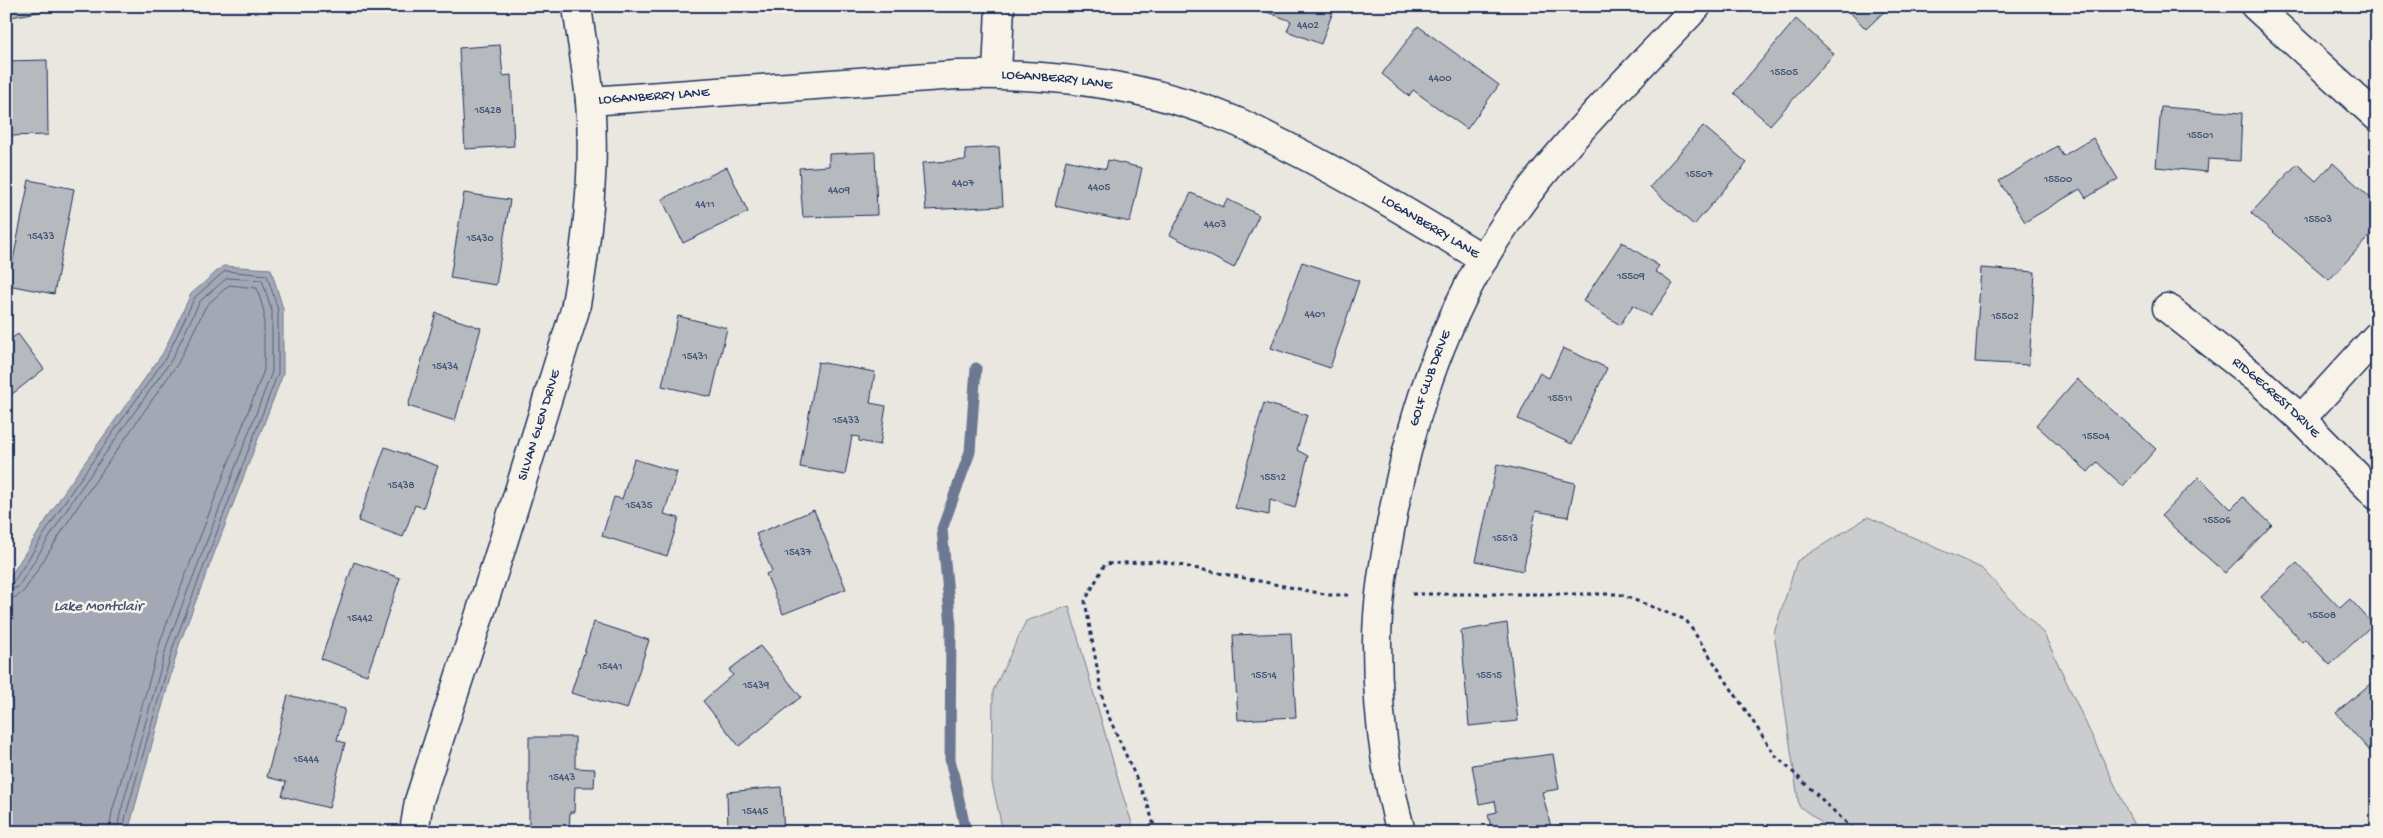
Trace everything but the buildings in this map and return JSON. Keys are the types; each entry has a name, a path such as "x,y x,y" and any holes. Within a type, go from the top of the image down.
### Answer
{"street":[{"name":"SILVAN GLEN DRIVE","path":"414,832 419,800 501,549 575,310 581,276 591,175 590,102 577,6"},
{"path":"998,74 1000,6"},
{"name":"GOLF CLUB DRIVE","path":"1401,832 1394,805 1381,732 1377,642 1383,568 1401,474 1419,404 1453,317 1484,259 1507,222 1553,160 1697,6"},
{"path":"2255,6 2377,117"},
{"name":"LOGANBERRY LANE","path":"590,102 956,75 998,74 1076,80 1135,90 1193,106 1235,121 1349,178 1484,259"},
{"name":"RIDGECREST DRIVE","path":"2167,308 2256,378 2301,419 2377,496"},
{"path":"2301,419 2377,336"}],"path":[{"path":"1156,832 1148,802 1104,706 1085,601 1105,564 1159,561 1329,595 1619,594 1686,620 1775,755 1856,832"}],"shaded area":[{"path":"1868,517 1981,568 2044,634 2137,832 1834,832 1799,806 1774,633 1797,561"},
{"path":"1069,606 1121,790 1135,832 1003,832 992,782 993,691 1026,621"}],"water":[{"name":"Lake Montclair","path":"223,266 271,269 283,309 283,374 179,645 128,832 6,832 6,583 66,489 163,353 191,294"}],"waterway":[{"path":"966,832 950,759 951,626 942,529 970,452 976,368"}]}
